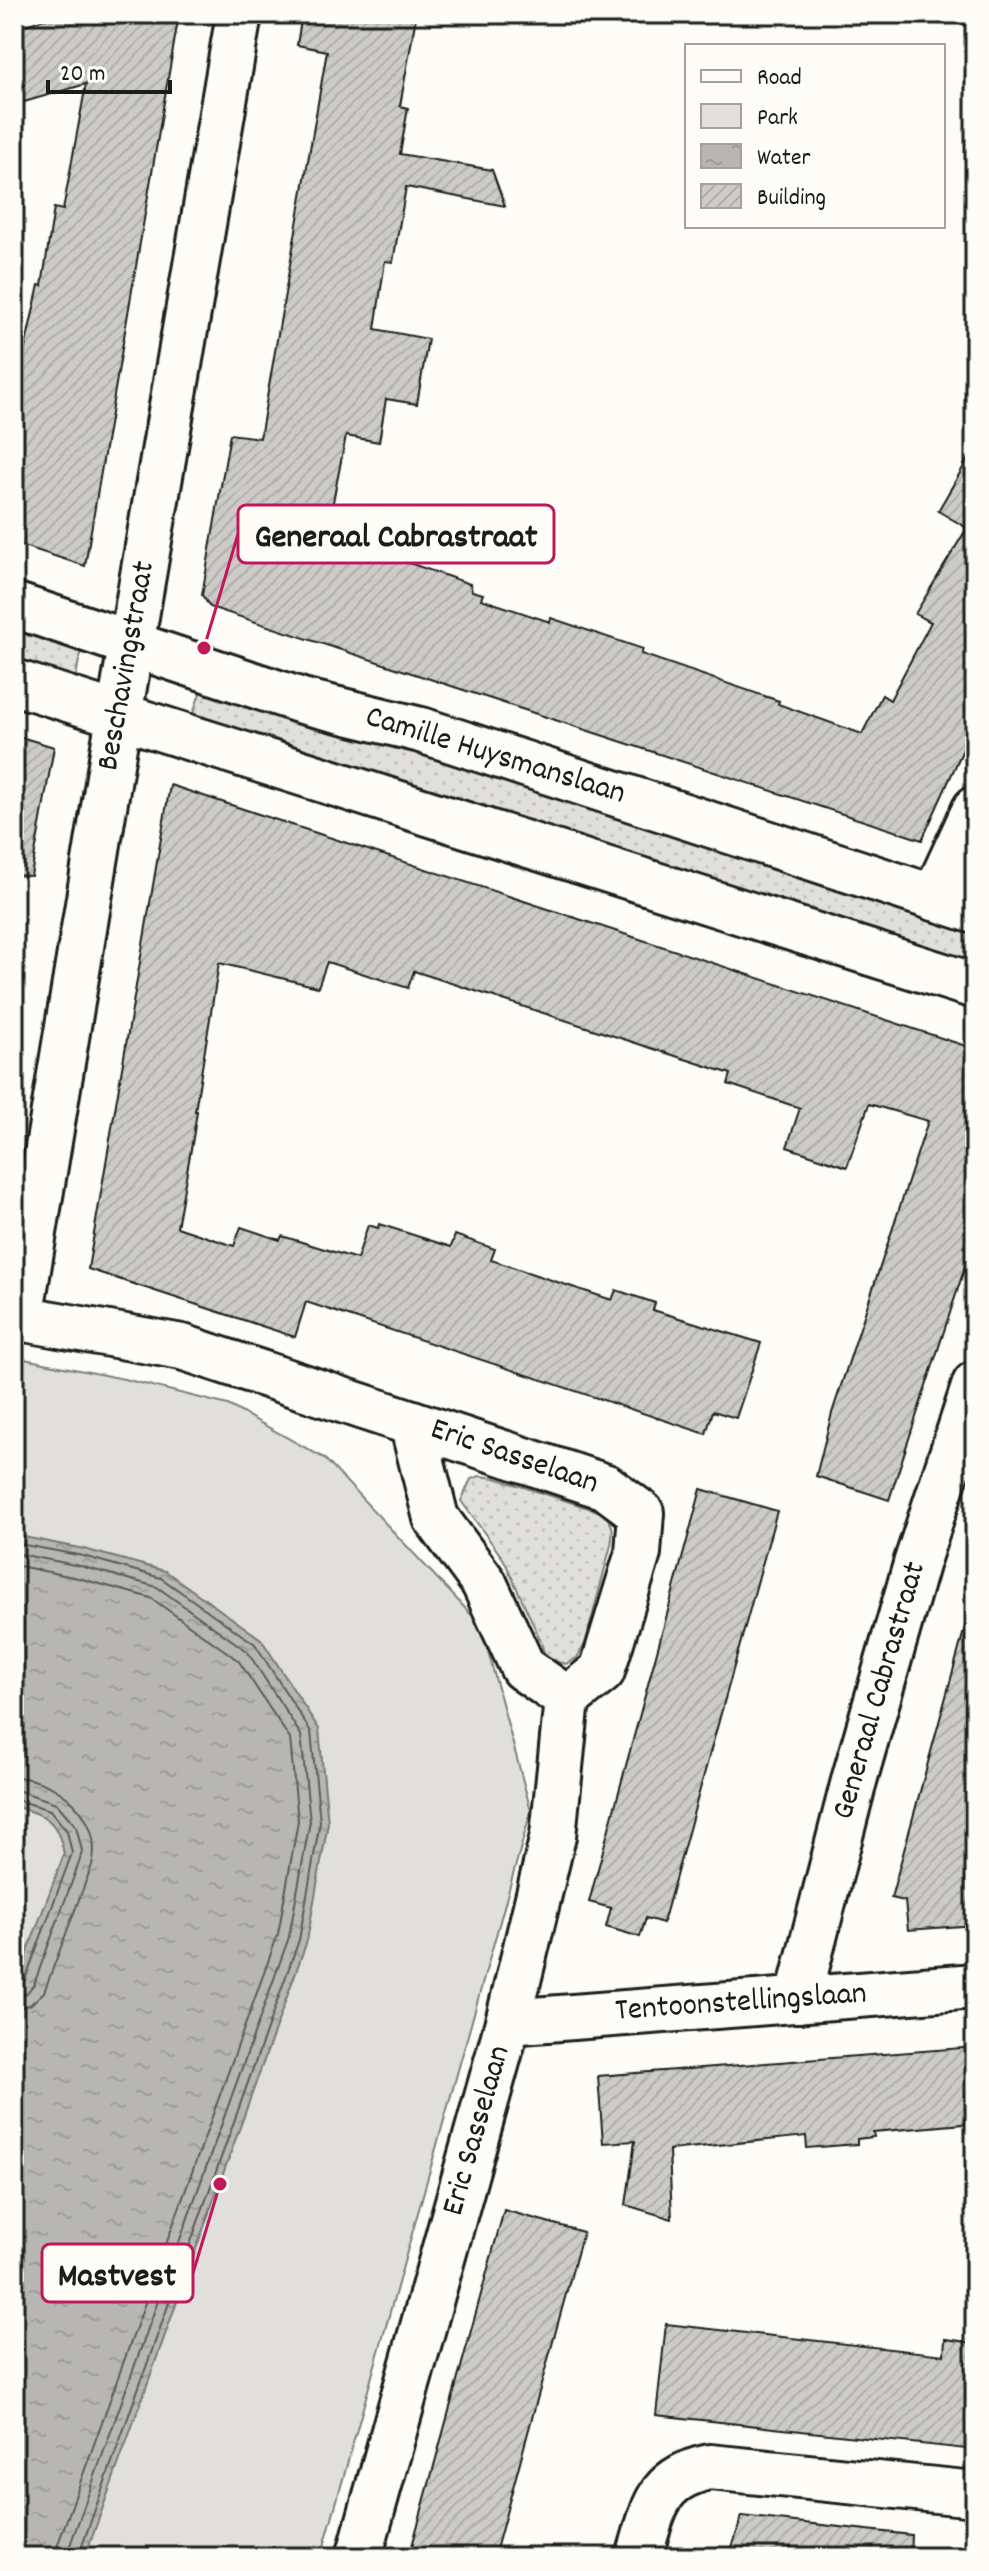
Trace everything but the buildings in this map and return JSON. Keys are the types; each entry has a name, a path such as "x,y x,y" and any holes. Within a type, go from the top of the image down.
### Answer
{"street":[{"name":"Beschavingstraat","path":"17,1317 239,14"},
{"name":"Camille Huysmanslaan","path":"14,605 302,701 421,730 975,911"},
{"path":"14,682 975,986"},
{"path":"934,898 975,809"},
{"name":"Eric Sasselaan","path":"17,1317 182,1347 606,1487 641,1513 638,1553 602,1671 567,1699 553,1836 508,2022 359,2557"},
{"name":"Generaal Cabrastraat","path":"798,2000 855,1777 917,1561 975,1384"},
{"name":"Eric Sasselaan","path":"412,1423 436,1518 484,1583 523,1668 567,1699"},
{"name":"Tentoonstellingslaan","path":"508,2022 975,1986"},
{"path":"639,2557 656,2505 669,2484 688,2471 710,2467 975,2494"}],"green space":[{"path":"14,621 82,643 76,677 14,657"},
{"path":"204,682 975,934 975,972 192,716"},
{"path":"14,1357 124,1379 228,1405 324,1458 481,1625 531,1811 321,2557 14,2557"},
{"path":"480,1476 601,1512 611,1523 611,1545 585,1644 577,1658 566,1664 546,1659 504,1560 461,1501 471,1479"}],"water":[{"path":"14,1535 84,1549 165,1571 261,1639 319,1729 328,1823 307,1941 85,2557 14,2557 14,1988 64,1854 58,1833 48,1820 14,1806"}],"place":[{"name":"Generaal Cabrastraat","path":"204,648"},
{"name":"Mastvest","path":"220,2184"}]}
